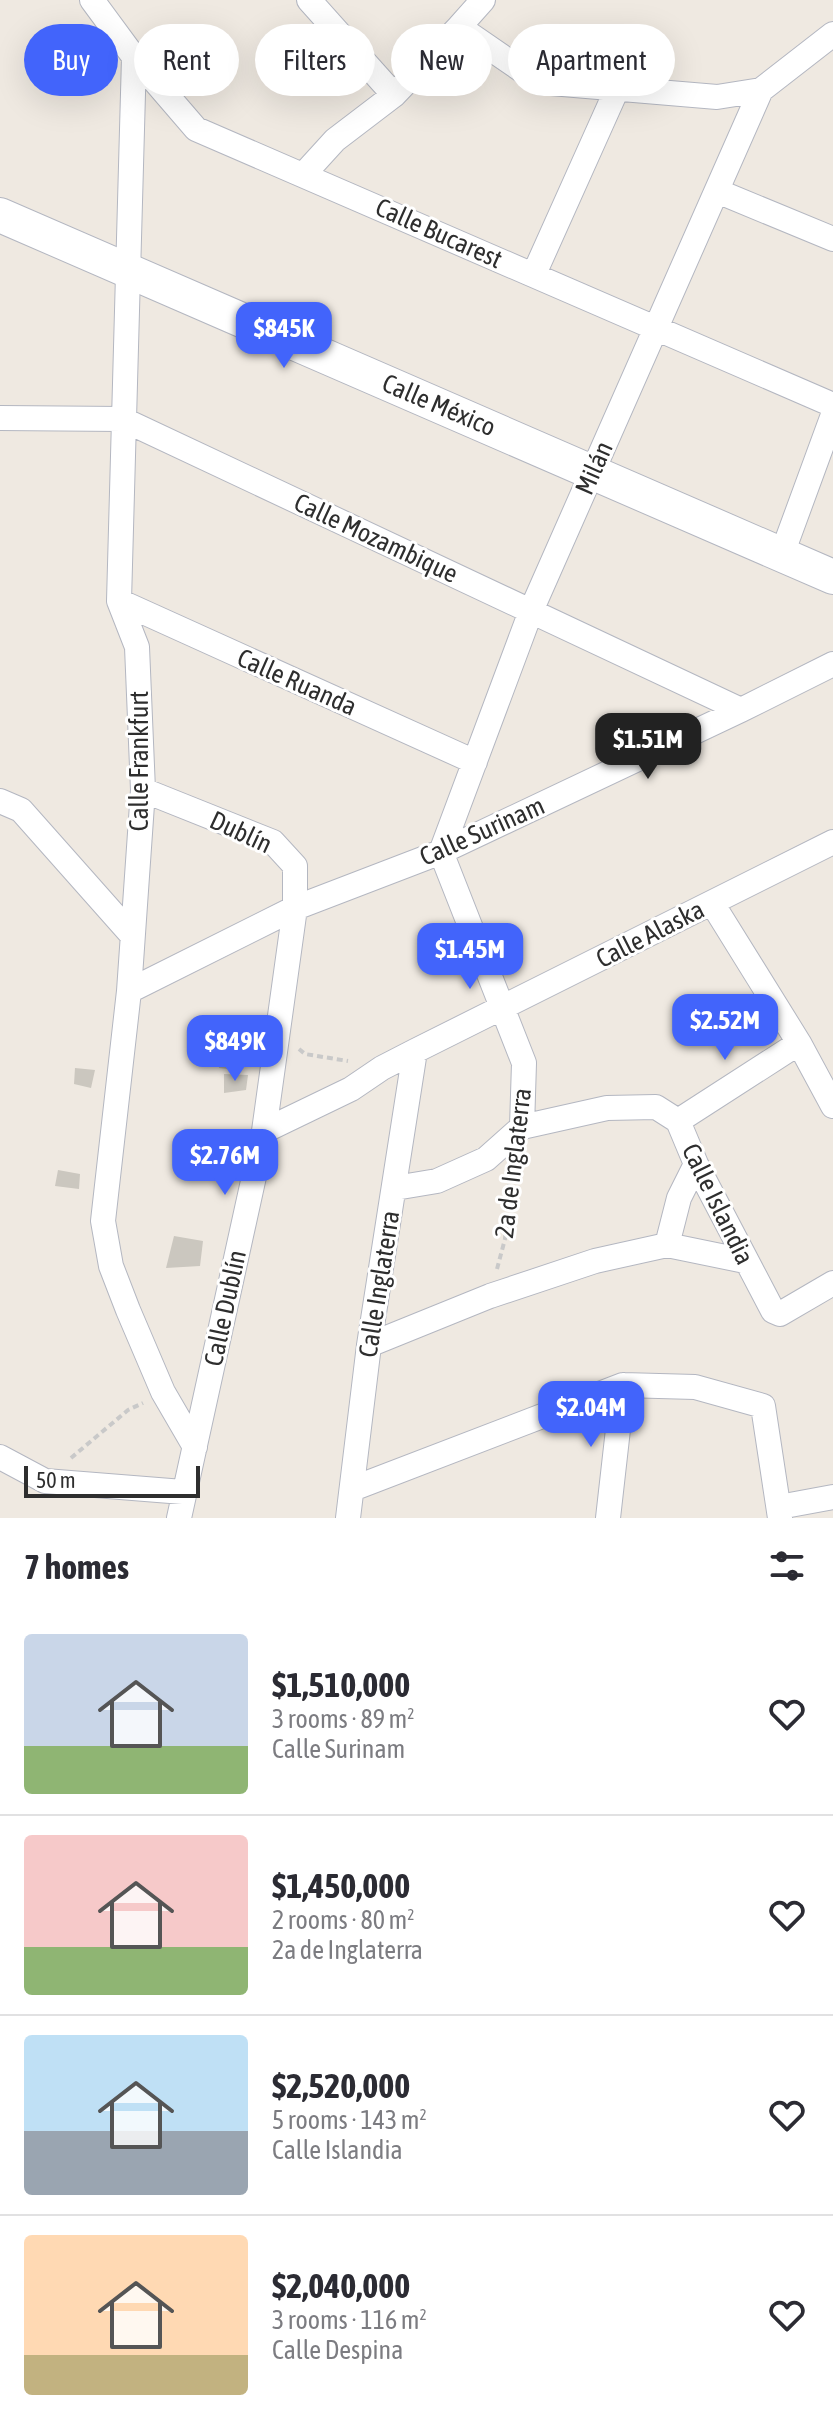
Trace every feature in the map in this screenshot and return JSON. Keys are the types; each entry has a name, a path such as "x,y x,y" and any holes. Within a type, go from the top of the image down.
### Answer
{"street":[{"name":"Calle Bucarest","path":"92,0 134,57"},
{"path":"309,0 391,92"},
{"path":"462,24 483,0"},
{"path":"675,94 717,97 761,90 833,34"},
{"name":"Calle Frankfurt","path":"134,57 119,601 137,647 143,790 129,991 103,1221 111,1266 163,1392 195,1447"},
{"name":"Milán","path":"441,852 531,611 761,90"},
{"name":"Calle Bucarest","path":"168,96 196,129 833,405"},
{"path":"304,174 335,140 393,96"},
{"path":"534,274 614,96"},
{"path":"717,191 833,239"},
{"name":"Calle México","path":"0,215 833,577"},
{"path":"782,554 833,415"},
{"name":"Calle Mozambique","path":"0,418 122,419 741,710"},
{"name":"Calle Ruanda","path":"119,601 475,762"},
{"name":"Calle Surinam","path":"129,991 295,908 441,852 833,664"},
{"name":"Dublín","path":"143,790 273,842 295,866 295,908"},
{"path":"0,801 21,810 131,934"},
{"name":"Calle Alaska","path":"264,1131 351,1089 415,1051 833,842"},
{"name":"2a de Inglaterra","path":"441,852 524,1063 522,1127"},
{"path":"712,903 799,1043 833,1106"},
{"name":"Calle Dublín","path":"179,1518 264,1131 295,908"},
{"name":"Calle Islandia","path":"799,1043 678,1121 696,1164 773,1311 780,1314 833,1283"},
{"name":"Calle Inglaterra","path":"348,1518 369,1345 415,1051"},
{"path":"395,1188 437,1181 486,1159 522,1127 607,1108 656,1107 678,1121"},
{"path":"667,1245 679,1198 696,1164"},
{"path":"369,1345 490,1296 595,1261 667,1245 745,1261"},
{"path":"352,1489 623,1385 695,1387 763,1406 780,1512 833,1497"},
{"path":"608,1518 623,1385"},
{"path":"0,1457 45,1481 183,1492"}],"path":[{"path":"278,1029 305,1054 382,1068"},
{"name":"2a de Inglaterra","path":"490,1296 505,1239 510,1167"},
{"path":"45,1481 128,1410 163,1392"}],"building":[{"path":"218,1052 239,1055 237,1070 219,1068"},
{"path":"75,1068 95,1070 91,1088 74,1084"},
{"path":"224,1074 248,1075 246,1090 224,1093"},
{"path":"58,1170 80,1174 79,1189 55,1186"},
{"path":"174,1236 203,1241 200,1266 166,1268"}]}
